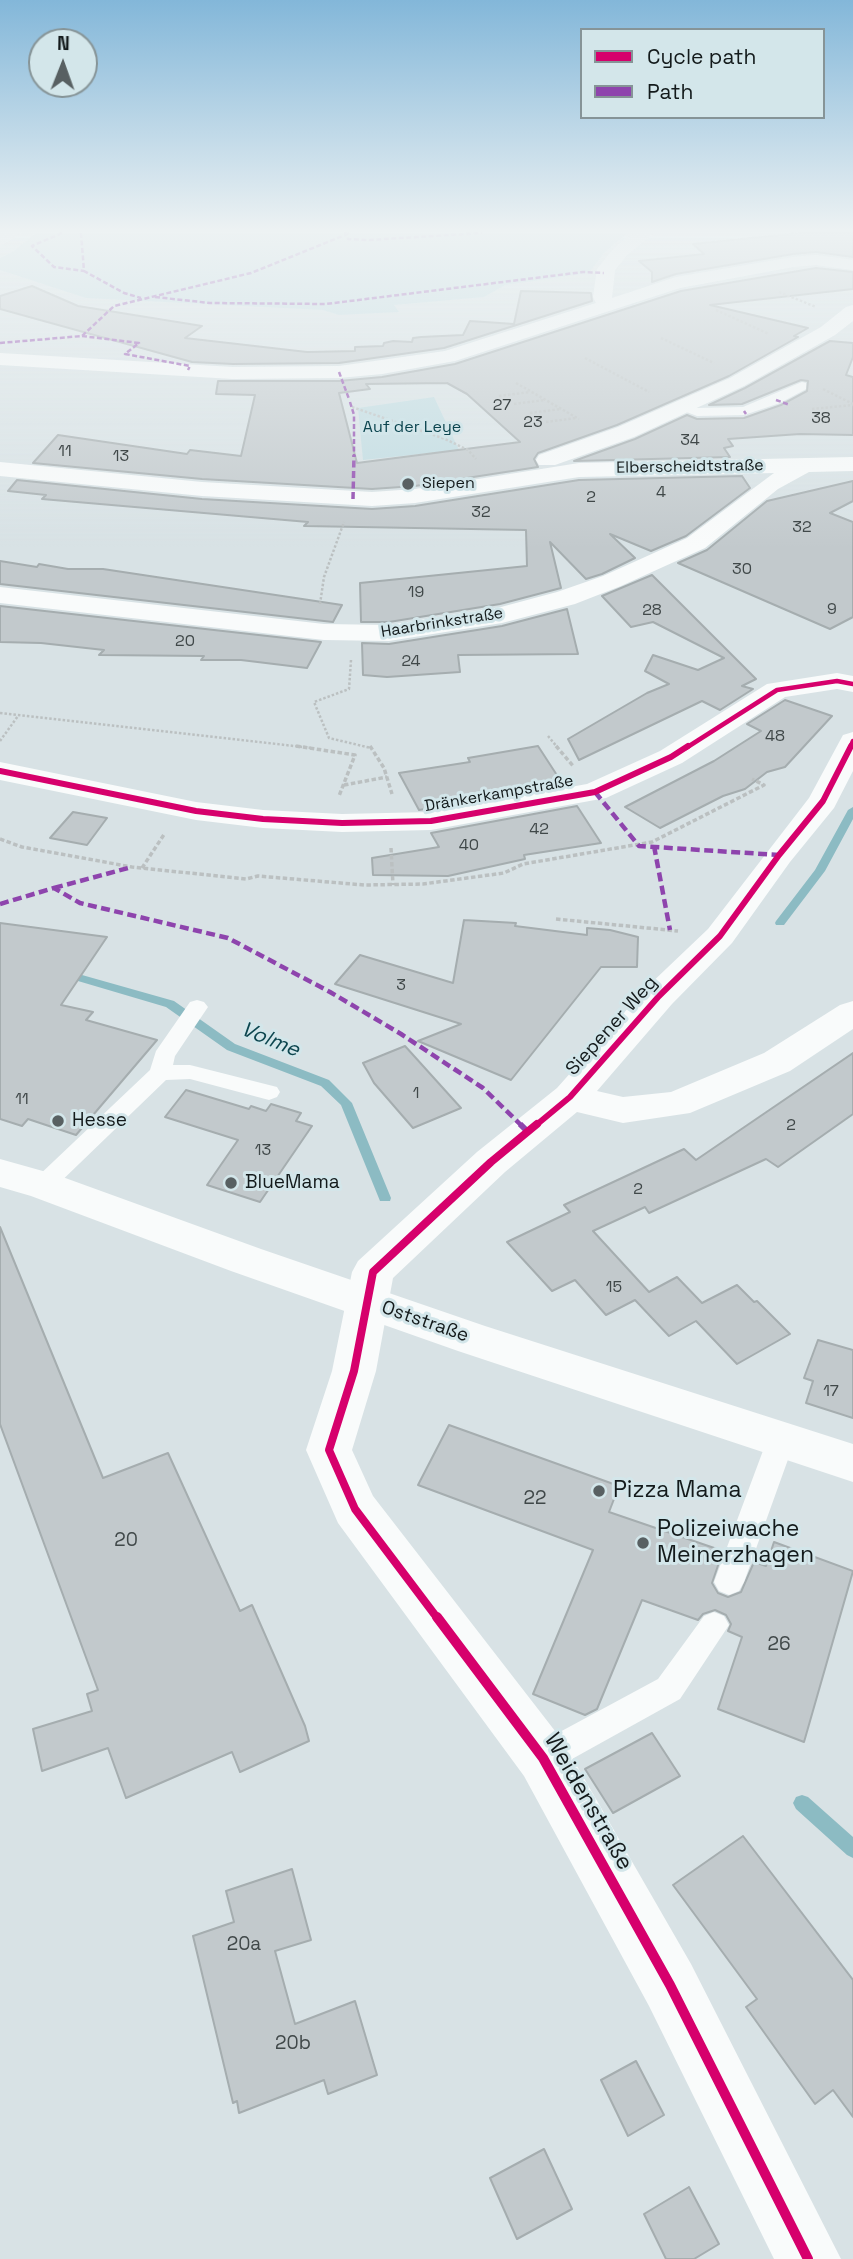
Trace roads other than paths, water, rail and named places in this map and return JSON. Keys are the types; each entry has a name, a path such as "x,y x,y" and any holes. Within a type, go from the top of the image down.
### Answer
{"street":[{"path":"0,359 233,373 340,372 448,357 505,338"},
{"path":"0,469 202,489 353,499 415,496 528,476 536,464 611,438 681,408 748,377 814,338"},
{"name":"Elberscheidtstraße","path":"528,476 579,470 853,464"},
{"name":"Haarbrinkstraße","path":"0,595 352,634 389,633 502,615 589,590 657,563 696,543 770,484 805,466"},
{"name":"Dränkerkampstraße","path":"0,771 181,809 263,819 431,821 594,792 671,757 777,690 837,681 853,684"},
{"name":"Siepener Weg","path":"369,1303 373,1272 509,1146 570,1097 659,996 720,936 822,801 853,741"},
{"path":"570,1097 623,1111 677,1104 777,1062 853,1013"},
{"name":"Oststraße","path":"0,1173 44,1185 369,1303 853,1463"},
{"name":"Weidenstraße","path":"369,1303 354,1371 329,1450 355,1509 543,1758 670,1985 808,2259"}],"lane":[{"path":"681,408 697,412 744,411 776,400 802,386"},
{"path":"44,1185 160,1073 164,1056 190,1016"},
{"path":"160,1073 190,1072 269,1092"},
{"path":"729,1582 781,1440"},
{"path":"543,1758 669,1689 714,1625"}],"waterway":[{"path":"780,923 820,871 853,810"},
{"name":"Volme","path":"82,979 170,1004 231,1047 325,1083 346,1103 385,1198"},
{"name":"Volme","path":"802,1803 853,1849"}],"place":[{"name":"Siepen","path":"408,484"},
{"name":"Hesse","path":"58,1121"},
{"name":"BlueMama","path":"231,1183"},
{"name":"Pizza Mama","path":"599,1491"},
{"name":"Polizeiwache Meinerzhagen","path":"643,1543"}],"park label":[{"name":"Auf der Leye","path":"412,428"}]}
